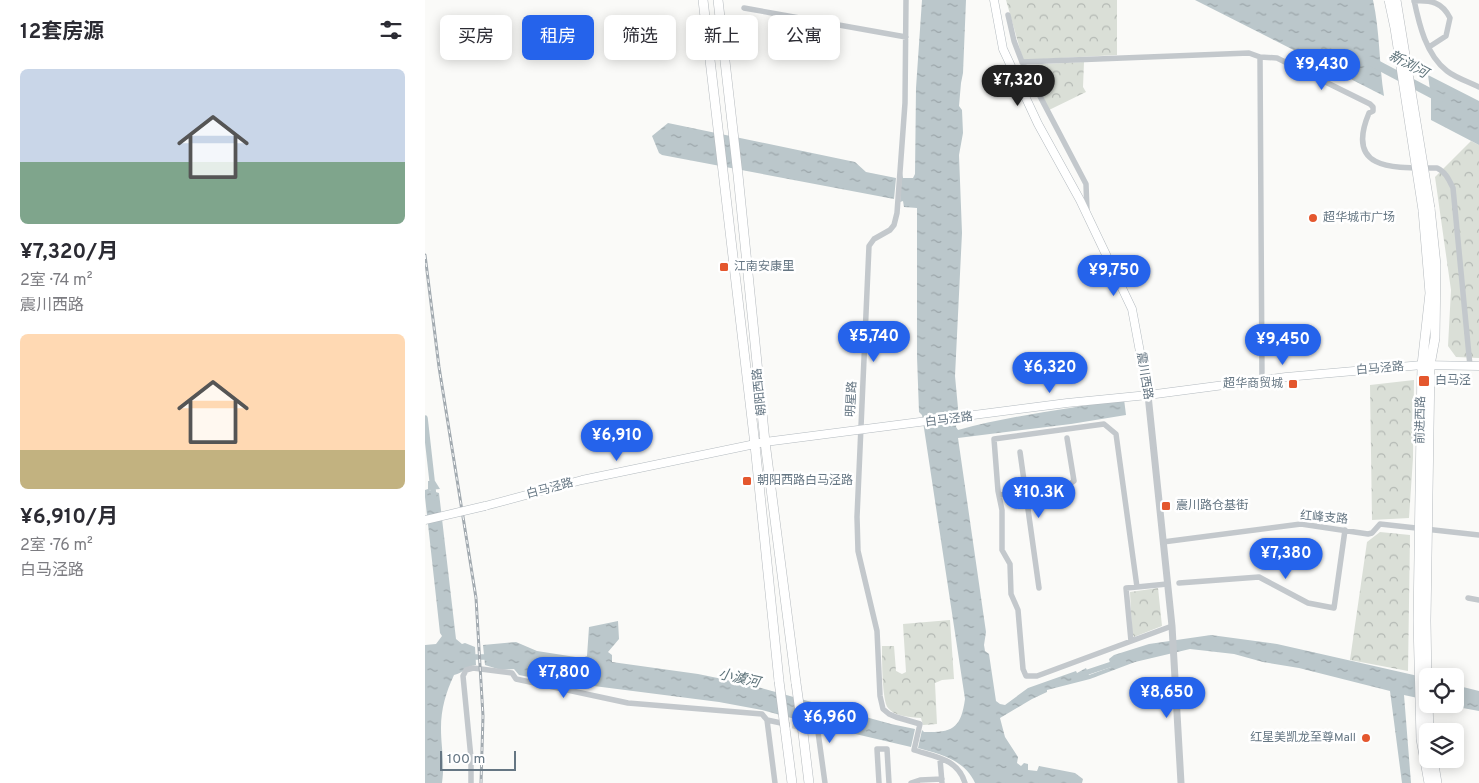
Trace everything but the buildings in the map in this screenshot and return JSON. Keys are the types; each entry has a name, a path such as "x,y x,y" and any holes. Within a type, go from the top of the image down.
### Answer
{"main road":[{"name":"朝阳西路","path":"703,0 755,445 783,726 793,783"},
{"name":"朝阳西路","path":"718,0 765,442 796,683 805,731 809,783"},
{"name":"震川西路","path":"994,0 1003,49 1038,124 1087,213 1132,309 1148,395"},
{"name":"前进西路","path":"1389,0 1426,209"},
{"name":"前进西路","path":"1396,0 1426,209 1430,293 1426,365 1423,529 1426,621 1423,668"},
{"name":"白马泾路","path":"425,520 582,480 765,442 1262,380 1426,365 1479,366"},
{"name":"前进西路","path":"1425,713 1421,739 1429,783"},
{"path":"1434,768 1437,783"}],"street":[{"name":"明星路","path":"906,0 905,103 895,219 891,230 874,239 869,246 857,517 858,551 877,631 880,696 883,709 889,714 920,724 914,750 940,759"},
{"path":"1429,47 1446,36 1450,18 1443,7 1437,2 1414,0 1419,23 1429,47 1434,56 1447,71 1479,87"},
{"path":"745,8 906,37"},
{"path":"1008,16 1014,41 1022,62 1086,184 1087,213"},
{"path":"1022,62 1249,53 1261,58 1277,58 1371,104 1373,111 1369,113 1362,131 1364,150 1371,158 1395,168 1437,168 1442,170 1449,178 1453,188 1470,366"},
{"path":"1261,58 1262,380"},
{"name":"震川西路","path":"1148,395 1172,626 1181,783"},
{"path":"1137,587 1116,434 1112,429 1104,424 994,439 1002,510 1003,550 1010,564 1011,594 1018,610 1023,669 1026,676 1037,676 1172,626"},
{"path":"999,495 1064,488 1074,482 1067,438"},
{"path":"1020,452 1039,588"},
{"name":"红峰支路","path":"1163,542 1301,524 1368,534 1372,533 1380,524 1479,535"},
{"path":"1179,583 1259,577 1308,604 1334,608 1345,530"},
{"path":"1131,641 1126,588 1167,584"},
{"path":"1468,598 1479,600"},
{"path":"471,783 471,758 463,676 466,670 473,668 512,673 516,679 628,703 762,714 767,720 783,726"},
{"path":"767,720 775,783"},
{"path":"805,731 818,732 825,783"},
{"path":"879,783 877,749 887,749 889,783"},
{"path":"911,783 920,780 942,781 940,759 951,763 959,769 965,783"}],"green space":[{"path":"1006,0 1117,0 1117,55 1023,60"},
{"path":"1084,62 1083,87 1086,92 1049,110 1025,65"},
{"path":"1471,141 1479,145 1479,358 1456,357 1448,346 1451,290 1435,177"},
{"path":"1414,380 1413,458 1409,518 1372,520 1370,385"},
{"path":"1380,532 1410,535 1408,671 1350,660 1367,542"},
{"path":"1158,588 1162,626 1134,637 1132,632 1130,592"},
{"path":"950,620 954,679 935,683 937,724 923,725 921,718 903,716 891,711 886,704 885,697 882,646 894,646 896,671 902,674 906,672 903,624"}],"water":[{"path":"922,0 966,0 963,73 959,106 962,110 963,133 959,155 962,233 955,376 958,408 956,427 958,430 1019,416 1124,399 1126,415 958,438 986,632 984,645 985,651 989,654 996,701 1005,705 1028,688 1076,671 1077,673 1086,668 1089,675 1111,667 1109,659 1114,655 1149,644 1211,635 1277,644 1419,676 1419,698 1404,695 1411,783 1402,783 1390,691 1234,654 1190,649 1135,662 1090,679 1047,690 1047,692 1000,718 1005,737 1018,757 1017,763 1021,766 1024,763 1028,764 1028,770 1037,771 1039,766 1075,773 1083,779 1082,783 975,783 971,775 958,763 918,748 922,730 924,732 934,732 949,730 954,727 961,717 965,699 922,415 919,412 917,208 904,207 903,201 900,202 902,173 903,178 913,178 915,174 916,88"},
{"path":"1195,0 1373,0 1384,96"},
{"path":"1428,75 1479,101 1479,145 1431,120 1431,97"},
{"path":"668,123 855,162 866,172 896,178 894,199 662,155 659,153 652,136"},
{"path":"428,481 435,481 440,489 429,490 439,493 456,639 462,644 465,643 475,647 476,665 454,675 446,694 441,721 442,783 425,783 425,645 436,644 442,636 440,633 425,497"},
{"path":"618,621 619,639 608,652 612,655 612,662 698,674 747,684 915,729 911,747 762,710 719,702 539,679 519,675 514,669 501,670 485,665 483,645 516,642 537,651 582,658 587,656 589,627"},
{"path":"1464,687 1479,691 1479,711 1464,708"}],"waterway":[{"name":"新浏河","path":"1370,61 1440,98"},
{"path":"425,418 434,498"},
{"name":"小澞河","path":"468,657 491,657"},
{"path":"1082,674 1118,662"}],"tunnel":[{"path":"784,724 804,728"}],"railway":[{"path":"425,255 439,367 476,598 483,716 481,783"}],"place":[{"name":"超华城市广场","path":"1313,218"},
{"name":"江南安康里","path":"724,267"},
{"name":"白马泾","path":"1424,381"},
{"name":"超华商贸城","path":"1293,384"},
{"name":"朝阳西路白马泾路","path":"747,481"},
{"name":"震川路仓基街","path":"1166,506"},
{"name":"红星美凯龙至尊Mall","path":"1366,738"}]}
